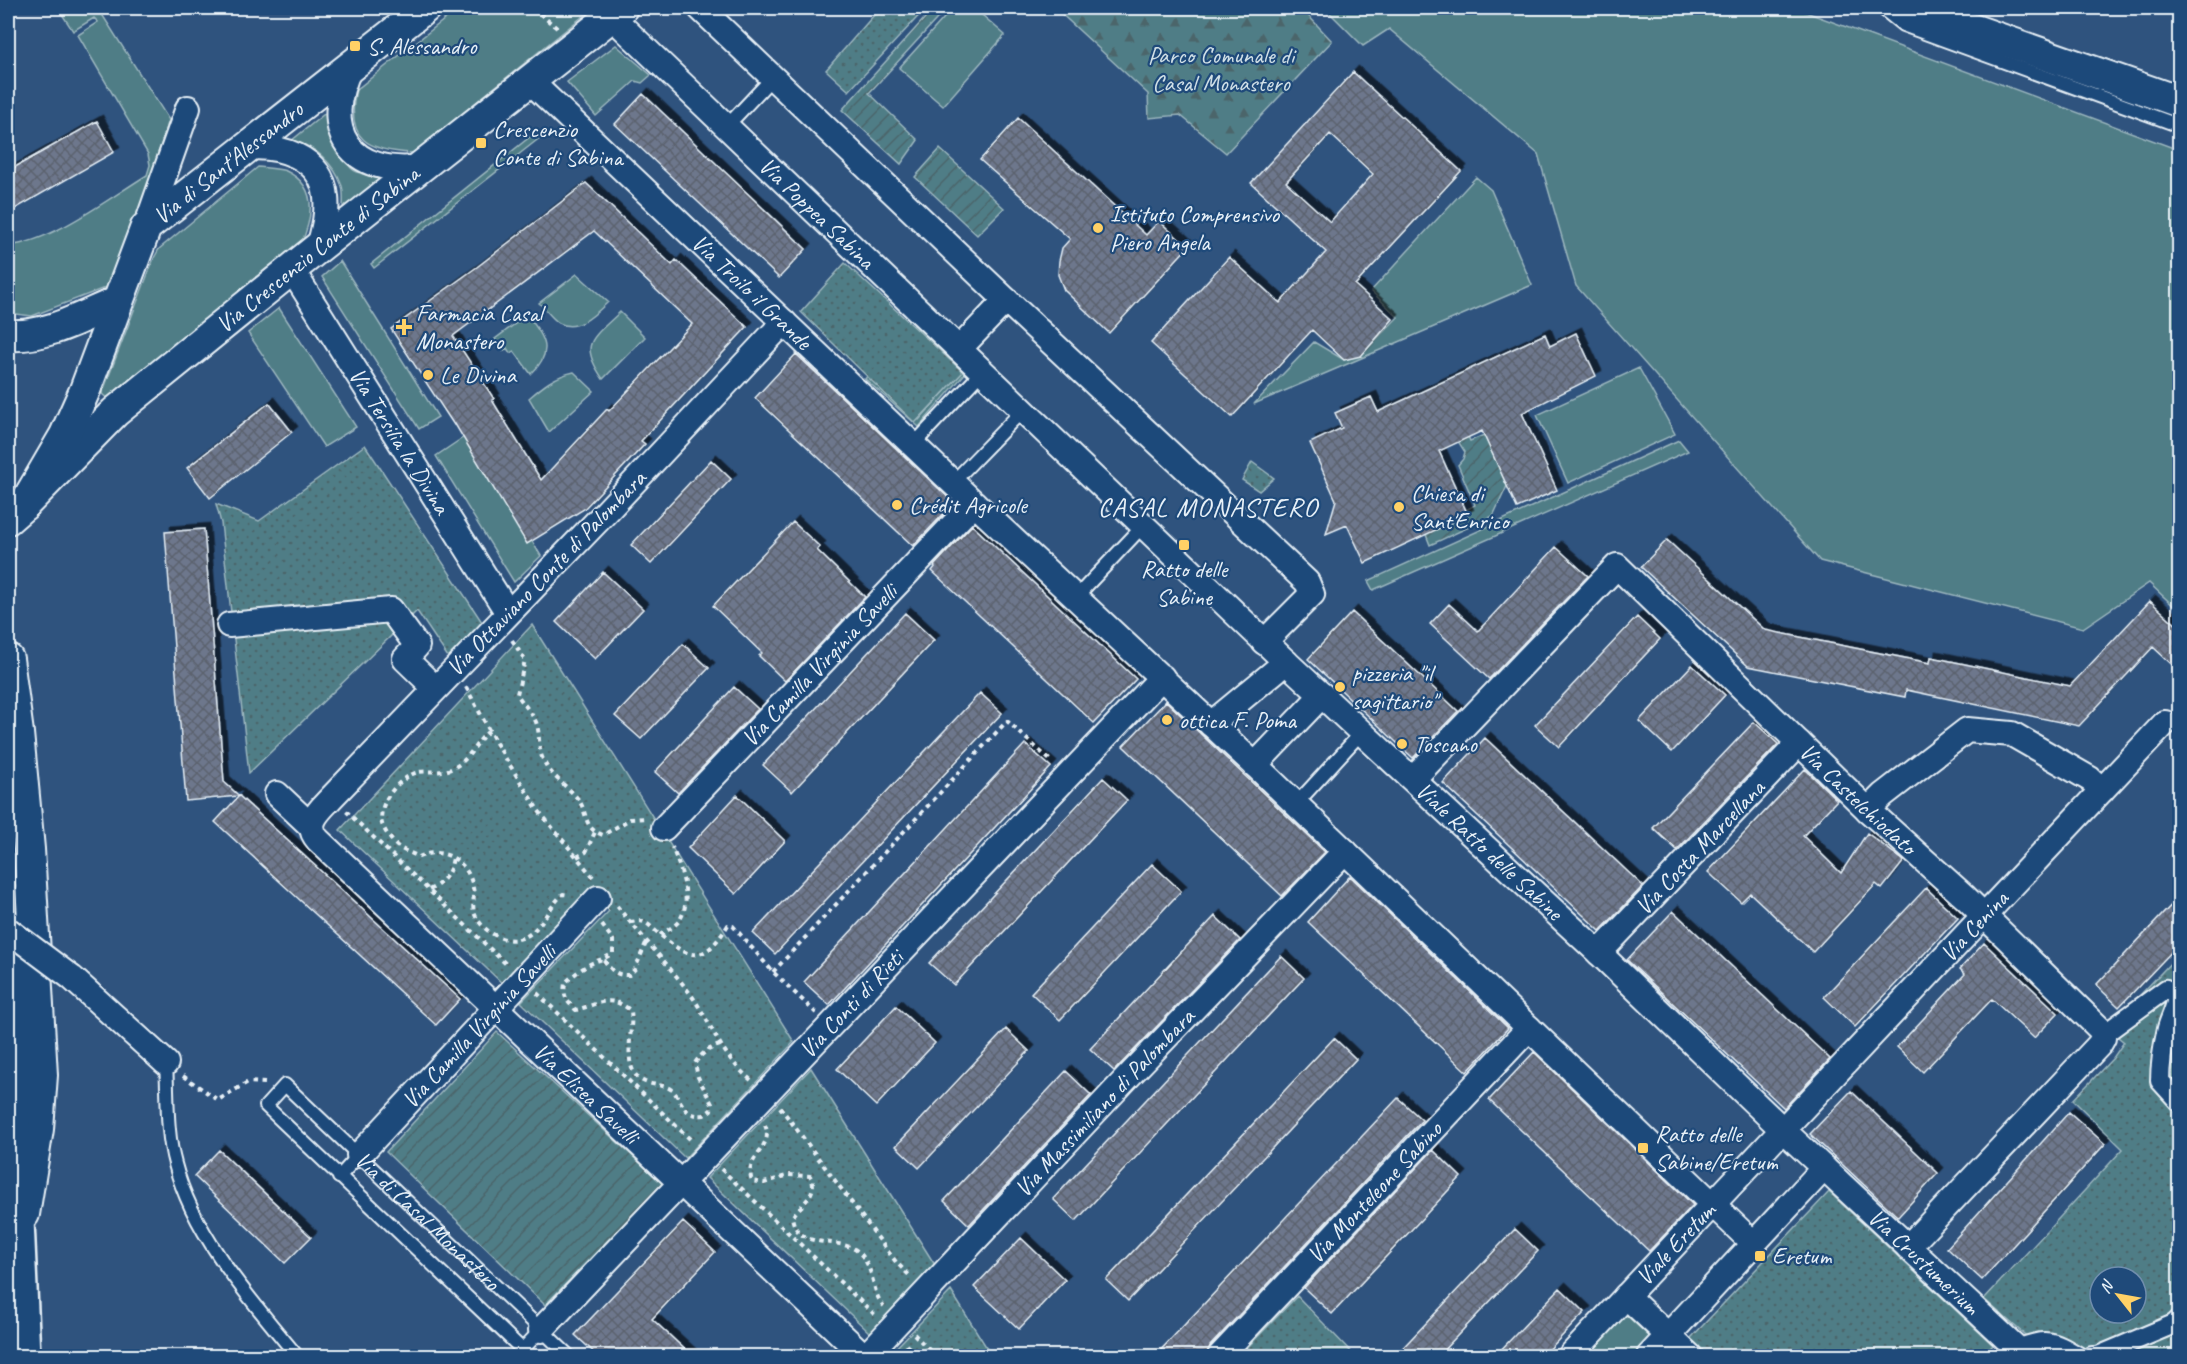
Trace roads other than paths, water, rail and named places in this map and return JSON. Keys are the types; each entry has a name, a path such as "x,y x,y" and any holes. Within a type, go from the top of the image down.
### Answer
{"main road":[{"path":"8,929 16,1246 23,1356"}],"street":[{"name":"Via di Sant'Alessandro","path":"16,512 54,456 85,390 146,227 425,8"},
{"path":"700,8 1006,300 1307,582 1312,594 1264,642"},
{"path":"1912,8 2180,102"},
{"name":"Via Crescenzio Conte di Sabina","path":"16,512 107,420 319,247 619,10"},
{"name":"Via Poppea Sabina","path":"619,10 726,127 1022,411"},
{"path":"351,66 342,87 338,116 339,127 350,147 370,163 381,167 398,169 423,167"},
{"name":"Via Troilo il Grande","path":"530,81 974,503"},
{"path":"146,227 188,108"},
{"path":"244,148 270,146 284,149 300,157 317,174 326,195 324,229 319,247"},
{"name":"Via Tersilia la Divina","path":"292,270 503,618"},
{"path":"959,349 1006,300"},
{"path":"8,335 25,335 50,330 117,302"},
{"name":"Via Ottaviano Conte di Palombara","path":"312,827 314,818 332,797 784,322"},
{"path":"85,390 92,407 107,420"},
{"name":"Viale Ratto delle Sabine","path":"1022,411 1286,663 1599,953 1824,1168"},
{"path":"974,503 1255,765 1754,1244"},
{"name":"Via Camilla Virginia Savelli","path":"664,828 974,503"},
{"name":"Via Castelchiodato","path":"1413,779 1617,566 1868,810 1984,915 2098,1024 2103,1035"},
{"path":"229,625 392,610 417,646 405,659 435,688"},
{"path":"8,659 18,733 29,849 42,1075 36,1148 16,1246"},
{"path":"1211,724 1286,663"},
{"name":"Via Conti di Rieti","path":"541,1330 1162,677"},
{"path":"1255,765 1322,695"},
{"name":"Via Cenina","path":"1783,1130 2165,723"},
{"path":"1868,810 1883,795 1967,730 2012,734 2090,779 2102,790"},
{"name":"Via Costa Marcellana","path":"1599,953 1799,743"},
{"name":"Via Elisea Savelli","path":"277,794 312,827 318,840 865,1356"},
{"name":"Via Massimiliano di Palombara","path":"865,1356 1345,851"},
{"name":"Via Camilla Virginia Savelli","path":"359,1155 521,979 603,895"},
{"path":"8,929 72,978 166,1063"},
{"path":"1908,1247 2099,1045 2103,1035 2166,989 2177,996 2176,1007 2168,1025 2160,1060 2160,1081 2180,1103"},
{"name":"Via Monteleone Sabino","path":"1220,1356 1529,1028"},
{"name":"Viale Eretum","path":"1570,1356 1783,1130"},
{"path":"1649,1356 1824,1168"},
{"name":"Via Crustumerium","path":"1824,1168 2021,1353"},
{"path":"1626,1296 1690,1356"},
{"path":"2092,1356 2098,1356 2174,1324 2180,1318"},
{"path":"2021,1353 2036,1342 2054,1342 2078,1356"}],"lane":[{"path":"1882,8 1903,26 2180,126"},
{"path":"726,127 773,77"},
{"path":"913,445 982,372"},
{"path":"953,482 1022,411"},
{"path":"1076,597 1143,526"},
{"path":"1296,804 1362,732"},
{"path":"166,1063 174,1162 192,1209 223,1262 297,1356"},
{"name":"Via di Casal Monastero","path":"339,1177 266,1106 285,1085 569,1356"},
{"path":"359,1155 339,1177 526,1353 541,1330"}],"place":[{"name":"S. Alessandro","path":"355,46"},
{"name":"Crescenzio Conte di Sabina","path":"481,143"},
{"name":"Istituto Comprensivo Piero Angela","path":"1098,228"},
{"name":"Farmacia Casal Monastero","path":"404,327"},
{"name":"Le Divina","path":"428,375"},
{"name":"Crédit Agricole","path":"897,505"},
{"name":"Chiesa di Sant'Enrico","path":"1399,507"},
{"name":"Ratto delle Sabine","path":"1184,545"},
{"name":"pizzeria \"il sagittario\"","path":"1340,687"},
{"name":"ottica F. Poma","path":"1167,720"},
{"name":"Toscano","path":"1402,744"},
{"name":"Ratto delle Sabine/Eretum","path":"1643,1148"},
{"name":"Eretum","path":"1760,1256"}],"district":[{"name":"CASAL MONASTERO","path":"1208,507"}],"park label":[{"name":"Parco Comunale di Casal Monastero","path":"1221,69"}]}
